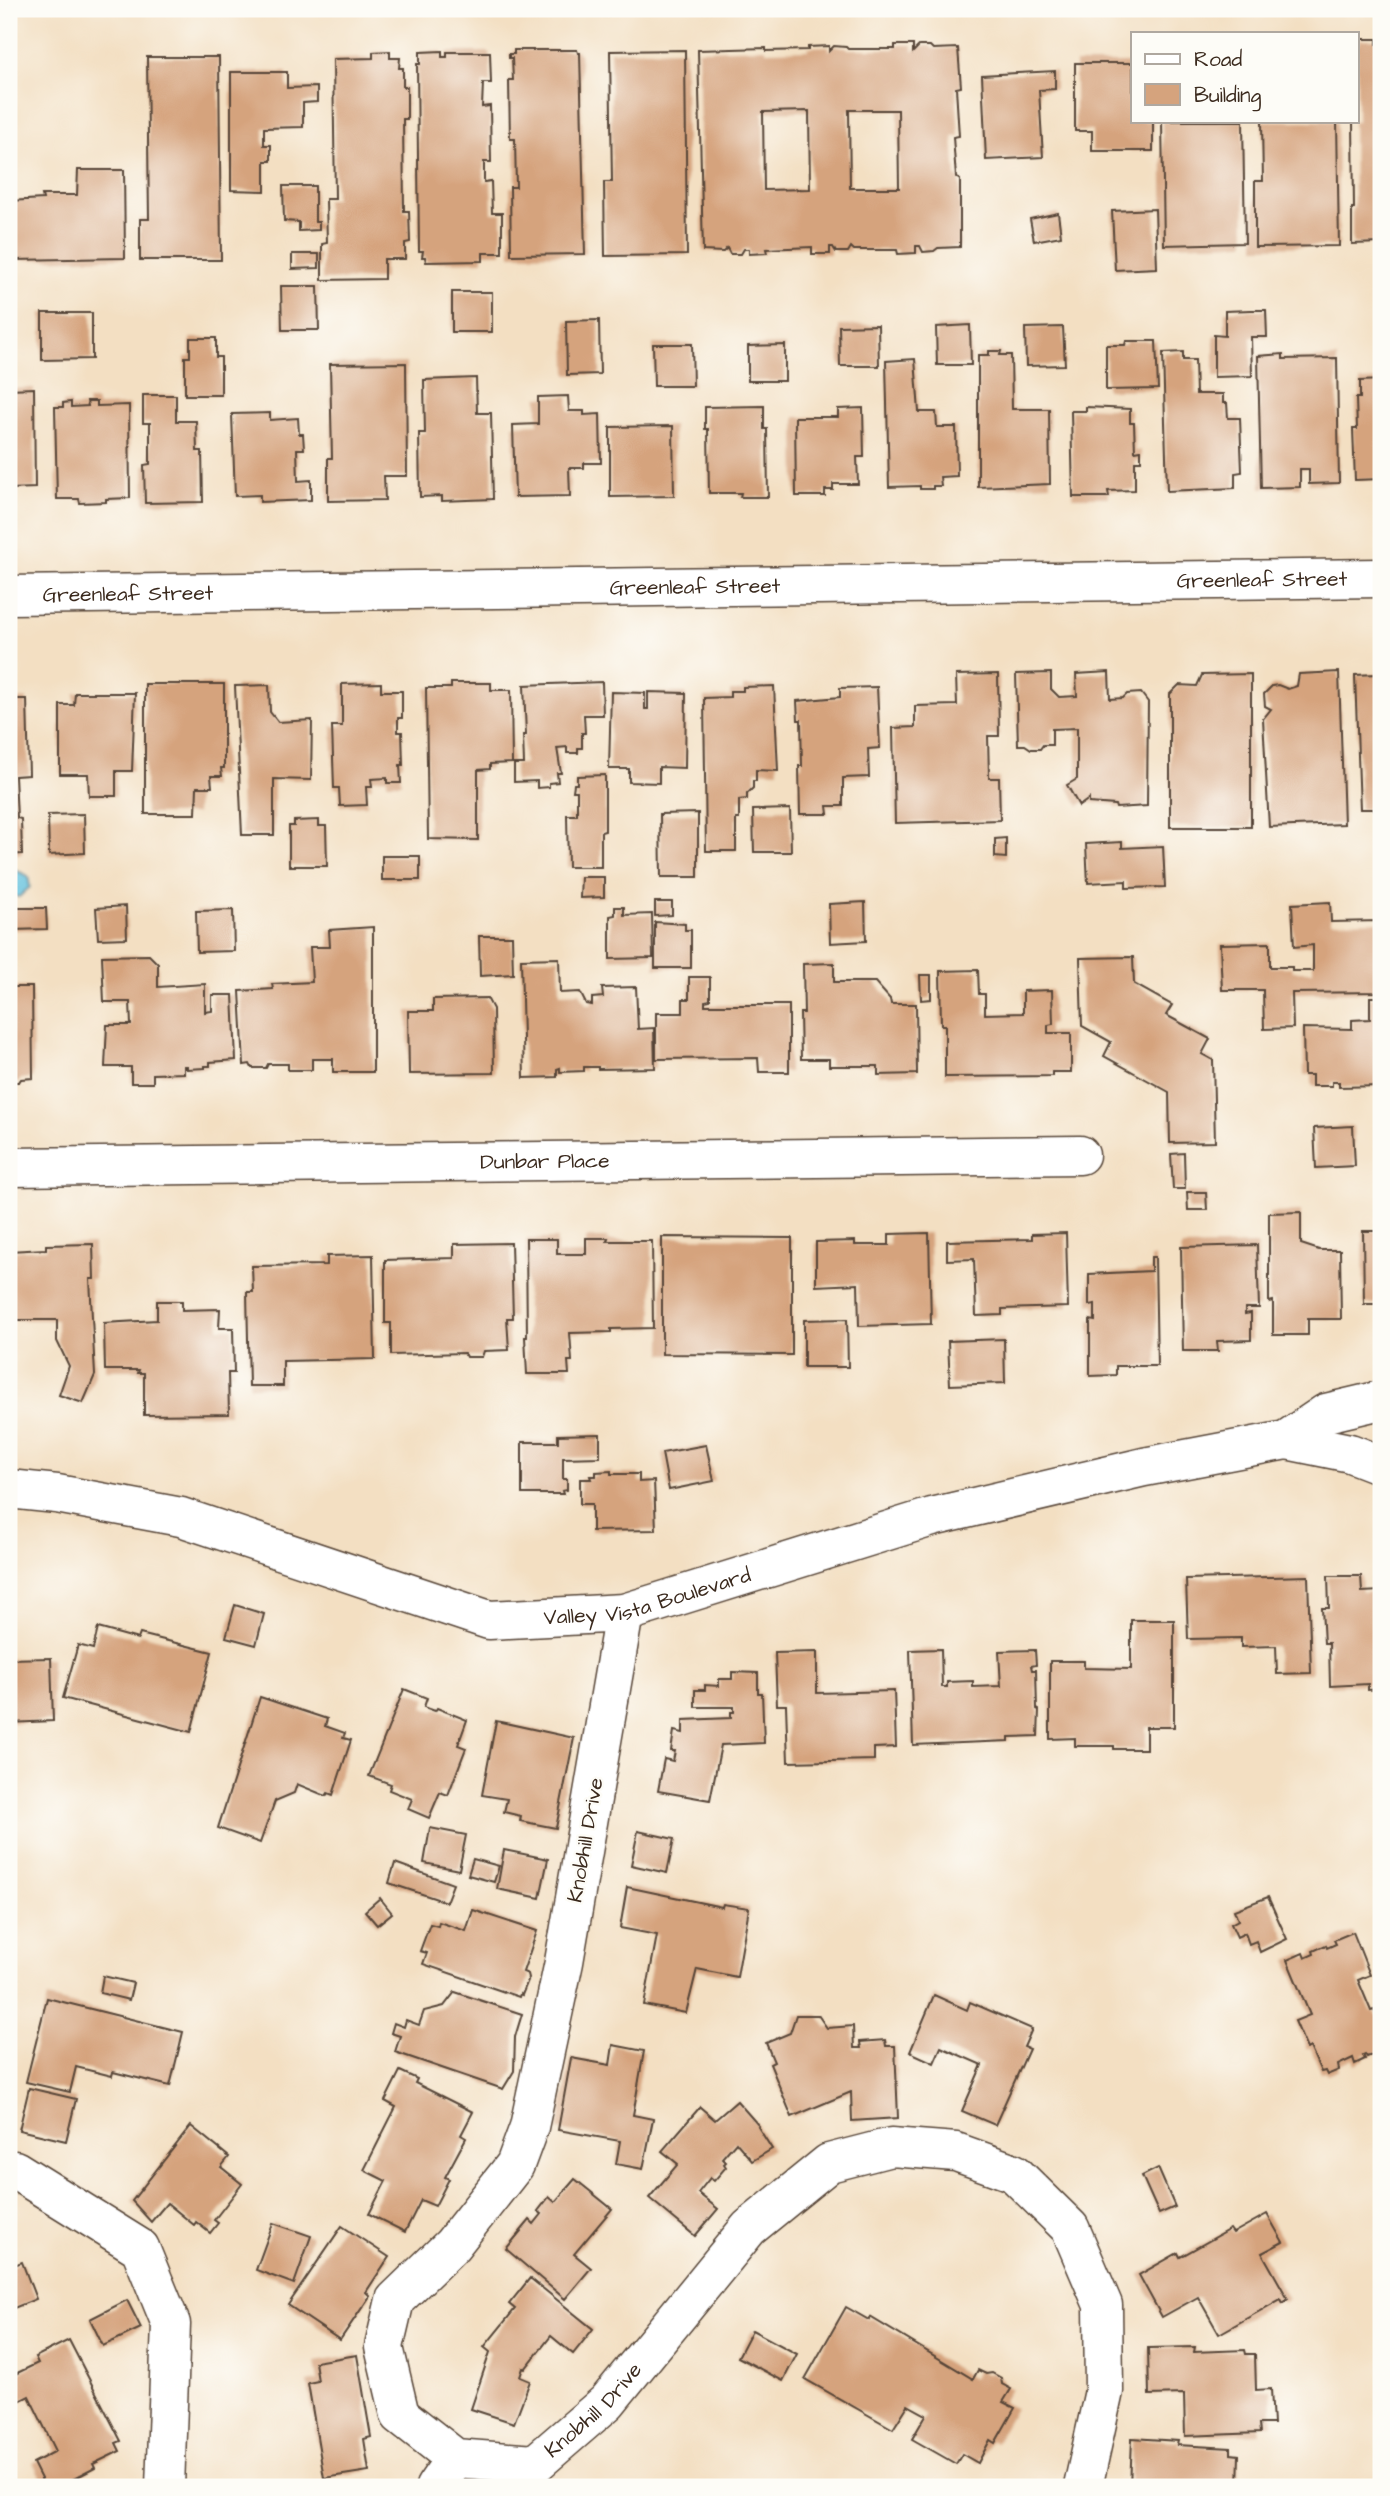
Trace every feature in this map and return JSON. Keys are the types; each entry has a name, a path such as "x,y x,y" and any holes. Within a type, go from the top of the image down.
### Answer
{"street":[{"name":"Greenleaf Street","path":"9,595 1381,578"},
{"name":"Dunbar Place","path":"9,1167 1080,1155"},
{"name":"Valley Vista Boulevard","path":"1286,1440 1326,1413 1381,1400"},
{"name":"Valley Vista Boulevard","path":"9,1489 57,1494 181,1517 489,1620 624,1613 932,1517 1144,1466 1286,1440 1350,1453 1381,1465"},
{"name":"Knobhill Drive","path":"624,1613 564,1962 529,2127 515,2165 452,2245 395,2300 384,2347 400,2415 445,2472 535,2464 607,2402 749,2228 829,2163 891,2147 956,2152 1014,2173 1070,2228 1103,2305 1104,2391 1083,2487"},
{"path":"9,2171 15,2170 140,2248 171,2324 165,2487"}],"water":[{"path":"9,867 28,876 30,887 19,897 9,895"}],"building":[{"path":"1360,39 1377,39 1377,44 1381,44 1381,243 1352,244 1353,122 1358,122"},
{"path":"895,45 913,45 913,52 919,46 930,46 933,49 958,48 961,87 956,88 959,136 953,137 956,177 960,180 960,247 923,252 920,246 916,246 916,253 898,254 897,250 854,250 851,247 848,252 836,252 830,247 830,254 812,254 812,247 766,249 767,253 749,254 749,249 744,249 741,254 730,254 727,248 723,252 703,251 698,50 808,50 808,47 829,46 829,51 834,46 848,49 895,49","holes":["849,110 898,110 899,188 850,188","809,111 810,189 764,190 763,112"]},
{"path":"514,50 577,50 580,53 585,254 511,255 510,187 516,187 515,139 510,139 509,80 513,80 512,58 509,58 509,54 514,54"},
{"path":"685,50 687,255 605,256 604,182 612,182 610,51"},
{"path":"390,51 390,58 400,58 403,87 407,87 407,119 403,119 404,211 409,211 410,242 405,243 405,259 384,259 384,279 322,280 322,244 327,243 326,199 335,199 333,59 373,58 373,52"},
{"path":"442,51 442,57 447,57 447,52 490,52 491,83 483,83 482,107 490,106 491,162 484,162 484,182 491,181 492,213 502,213 502,253 483,253 483,261 426,262 425,257 422,257 423,251 419,251 417,64 420,64 420,52"},
{"path":"147,57 219,57 221,260 140,260 140,219 149,219"},
{"path":"1075,63 1131,63 1131,122 1153,122 1153,151 1092,151 1092,131 1075,131"},
{"path":"1055,71 1055,89 1039,90 1043,157 986,160 982,75"},
{"path":"231,72 287,72 287,88 317,87 317,102 303,103 303,127 264,128 264,145 271,145 271,161 265,161 265,191 231,190"},
{"path":"1162,122 1243,122 1245,243 1164,245"},
{"path":"1262,122 1337,122 1339,246 1255,247 1255,181 1263,181"},
{"path":"78,170 124,170 125,258 13,260 13,237 9,237 9,201 43,199 42,195 77,195"},
{"path":"283,186 315,186 315,222 319,222 319,230 299,231 299,222 284,221"},
{"path":"1155,209 1157,268 1115,270 1112,211"},
{"path":"1058,213 1061,236 1034,241 1030,219"},
{"path":"292,254 319,254 319,268 292,269"},
{"path":"281,286 318,286 319,330 282,330"},
{"path":"452,292 492,292 492,332 452,332"},
{"path":"1266,310 1267,337 1251,337 1252,376 1214,377 1214,335 1225,336 1225,311"},
{"path":"42,313 92,313 92,359 42,360"},
{"path":"599,320 600,374 567,375 566,321"},
{"path":"878,325 879,366 840,366 839,326"},
{"path":"970,325 971,365 937,365 936,327"},
{"path":"1063,327 1065,365 1026,366 1025,328"},
{"path":"190,338 216,338 216,357 221,357 221,395 185,395 185,357 190,357"},
{"path":"1126,341 1156,341 1158,389 1106,390 1106,345 1125,345"},
{"path":"653,344 692,344 693,386 654,386"},
{"path":"785,345 785,381 748,381 748,346"},
{"path":"989,351 1001,351 1000,355 1011,355 1012,409 1049,409 1050,484 978,487 978,355 989,355"},
{"path":"1183,352 1183,360 1195,360 1196,394 1223,394 1228,418 1240,418 1242,472 1235,473 1235,488 1167,491 1163,353"},
{"path":"1283,354 1283,359 1337,358 1339,483 1309,484 1309,469 1300,469 1300,487 1261,488 1258,356"},
{"path":"915,359 919,412 936,412 937,427 956,427 957,476 940,477 941,486 933,486 933,489 920,489 920,486 889,487 886,361"},
{"path":"406,363 407,476 384,476 385,500 328,501 328,458 332,458 330,364"},
{"path":"476,378 477,413 491,413 493,499 442,501 442,496 420,497 419,433 425,433 424,380"},
{"path":"1381,380 1381,479 1355,480 1353,429 1357,429 1356,398 1360,398 1360,381"},
{"path":"34,388 35,488 9,489 9,389"},
{"path":"143,395 176,395 176,421 196,421 197,451 202,451 203,502 145,503 144,465 150,464 150,423 143,423"},
{"path":"568,396 569,411 584,411 584,415 600,414 601,463 584,463 584,468 569,468 570,496 515,497 513,425 538,424 538,397"},
{"path":"87,401 97,401 97,406 129,405 130,498 80,503 79,499 57,499 55,407 63,407 63,403 71,402 71,407 88,406"},
{"path":"764,406 768,497 740,497 741,493 709,493 705,407"},
{"path":"1086,407 1130,409 1130,423 1134,423 1135,451 1141,450 1141,461 1135,461 1135,490 1108,491 1109,497 1073,497 1071,411 1086,411"},
{"path":"863,408 864,457 857,457 858,484 833,484 833,490 825,490 825,496 796,496 795,417 838,417 838,409"},
{"path":"270,413 270,420 298,418 304,449 297,449 298,481 311,480 311,500 260,502 260,495 235,496 232,414"},
{"path":"673,426 674,496 610,497 610,427"},
{"path":"1377,669 1381,669 1381,809 1360,809 1355,675 1378,674"},
{"path":"1109,672 1110,699 1141,693 1148,702 1147,806 1116,808 1115,805 1089,803 1089,799 1079,806 1067,785 1077,779 1077,728 1052,729 1052,745 1043,745 1040,749 1018,745 1016,674 1051,673 1051,689 1059,697 1077,696 1076,674"},
{"path":"1339,672 1344,824 1269,827 1263,719 1271,709 1265,706 1264,694 1272,686 1288,689 1297,686 1299,674"},
{"path":"998,674 999,736 988,736 989,778 999,778 1000,820 895,823 893,728 915,727 915,706 957,705 956,675"},
{"path":"1251,674 1251,827 1170,827 1170,694 1179,685 1197,686 1202,675"},
{"path":"602,682 603,715 584,715 582,748 578,748 578,753 567,753 567,747 557,748 561,773 557,773 558,782 549,783 549,787 537,788 537,781 514,782 514,764 524,764 524,685"},
{"path":"381,683 381,691 402,691 402,718 398,718 398,732 402,732 401,783 387,783 387,778 371,779 372,787 366,787 367,805 340,806 339,788 334,788 332,726 342,726 342,684"},
{"path":"451,683 491,683 491,690 511,690 512,763 490,764 490,769 478,770 478,840 428,839 426,688 451,688"},
{"path":"145,684 224,684 224,768 221,768 222,776 211,776 212,787 197,787 196,814 145,814"},
{"path":"269,685 270,712 278,722 312,720 311,780 274,779 274,835 242,835 235,686"},
{"path":"774,686 778,771 756,770 756,781 753,781 753,788 747,794 747,799 739,800 736,851 706,851 704,698 730,697 730,691 743,691 743,687"},
{"path":"877,687 880,748 868,749 869,777 843,778 843,806 827,806 828,814 800,814 801,720 798,720 797,701 840,697 840,688"},
{"path":"611,692 645,693 645,709 648,709 648,692 686,693 685,768 659,767 659,783 629,782 629,769 609,769"},
{"path":"75,693 135,693 132,771 116,771 116,796 89,796 88,774 60,774 60,705 74,705"},
{"path":"9,699 27,699 29,775 15,776 17,818 21,819 22,854 9,855"},
{"path":"605,775 605,831 601,832 601,867 568,867 567,815 577,815 577,791 573,791 577,776"},
{"path":"790,809 791,852 754,852 753,810"},
{"path":"698,813 698,877 661,877 660,814"},
{"path":"84,814 85,853 49,855 48,815"},
{"path":"319,820 319,826 326,826 327,866 289,866 289,826 294,826 294,821"},
{"path":"1006,838 1006,858 995,857 995,839"},
{"path":"1122,842 1122,848 1163,846 1165,887 1126,888 1126,881 1088,883 1086,844"},
{"path":"382,856 420,856 420,880 382,880"},
{"path":"581,877 604,877 604,897 580,898"},
{"path":"655,902 672,902 672,915 655,916"},
{"path":"865,902 866,941 830,943 829,904"},
{"path":"1330,902 1331,922 1381,921 1381,992 1292,993 1293,1028 1264,1029 1263,990 1222,990 1220,944 1270,943 1270,967 1313,971 1313,945 1294,947 1292,904"},
{"path":"126,906 127,938 98,939 96,908"},
{"path":"615,907 624,907 624,915 652,914 653,958 610,959 610,916 615,915"},
{"path":"9,908 46,908 47,929 12,930 12,949 9,949"},
{"path":"233,910 234,951 197,952 196,911"},
{"path":"655,922 685,924 685,930 691,930 691,968 655,968"},
{"path":"373,927 373,1072 333,1072 333,1059 312,1059 312,1070 288,1070 288,1064 268,1064 266,1068 244,1065 240,991 273,989 272,984 312,982 310,947 330,947 329,930"},
{"path":"479,936 512,936 513,974 480,976"},
{"path":"149,955 158,964 158,987 205,984 205,1012 212,1011 212,995 233,995 236,1060 210,1062 210,1066 205,1068 187,1069 187,1066 184,1066 184,1073 153,1074 153,1083 131,1083 131,1067 105,1067 107,1025 131,1025 130,1002 104,1002 102,956"},
{"path":"1133,957 1134,984 1172,1005 1166,1015 1210,1039 1202,1054 1213,1060 1215,1142 1170,1143 1169,1092 1104,1056 1111,1042 1082,1026 1080,958"},
{"path":"559,958 560,993 580,992 586,1004 592,1005 592,998 603,997 602,988 636,987 638,1029 654,1028 655,1068 584,1067 584,1071 560,1072 560,1068 557,1069 557,1077 524,1078 521,959"},
{"path":"834,963 834,982 875,982 890,999 891,1004 916,1004 917,1074 878,1075 878,1066 829,1066 829,1059 801,1059 803,964"},
{"path":"978,970 979,994 985,994 985,1014 1023,1013 1023,991 1052,990 1053,1024 1048,1025 1048,1033 1071,1033 1071,1072 1052,1072 1052,1076 945,1077 945,1025 941,1025 940,971"},
{"path":"920,975 931,975 931,999 921,1000"},
{"path":"689,977 710,977 710,1000 705,1001 705,1005 789,1005 789,1072 759,1072 758,1058 656,1059 656,1013 683,1013 683,999 689,999"},
{"path":"9,987 32,987 33,1078 21,1079 19,1082 12,1082 9,1078"},
{"path":"1370,997 1381,997 1381,1086 1339,1087 1339,1082 1332,1082 1332,1086 1312,1086 1312,1075 1304,1075 1303,1028 1352,1029 1352,1020 1370,1019"},
{"path":"487,998 493,1009 494,1073 409,1074 408,1011 433,1011 433,999"},
{"path":"1353,1126 1355,1166 1316,1168 1314,1128"},
{"path":"1184,1153 1185,1189 1173,1189 1171,1154"},
{"path":"1187,1192 1206,1192 1207,1210 1188,1210"},
{"path":"1301,1212 1301,1244 1319,1250 1340,1250 1341,1319 1308,1319 1308,1335 1273,1335 1273,1301 1269,1302 1269,1213"},
{"path":"1363,1231 1381,1231 1381,1304 1364,1304"},
{"path":"929,1233 931,1324 859,1326 858,1284 816,1286 816,1242 855,1241 855,1245 889,1245 889,1234"},
{"path":"1066,1233 1068,1307 1002,1309 1002,1315 976,1316 974,1259 947,1260 947,1241 1032,1239 1032,1234"},
{"path":"662,1237 792,1238 792,1355 662,1354"},
{"path":"586,1238 652,1241 653,1328 570,1333 572,1361 568,1361 569,1374 527,1374 526,1239 557,1239 557,1254 586,1254"},
{"path":"511,1243 513,1318 507,1318 509,1350 484,1351 482,1357 466,1357 464,1353 391,1355 391,1323 385,1323 385,1260 454,1258 454,1244"},
{"path":"93,1244 94,1279 90,1279 95,1375 83,1403 59,1395 69,1366 57,1341 57,1320 9,1320 9,1251 46,1249 46,1245"},
{"path":"1257,1245 1259,1308 1245,1308 1245,1314 1251,1313 1251,1340 1217,1341 1218,1351 1183,1351 1181,1247"},
{"path":"373,1255 375,1359 283,1361 283,1386 249,1386 247,1292 253,1292 252,1266 327,1265 327,1256"},
{"path":"1151,1257 1155,1257 1157,1366 1116,1366 1116,1375 1090,1376 1090,1320 1095,1321 1095,1304 1089,1305 1089,1274 1151,1271"},
{"path":"157,1301 182,1301 182,1310 220,1309 219,1328 233,1328 234,1373 228,1373 229,1414 144,1415 144,1373 138,1373 139,1370 105,1370 104,1323 157,1320"},
{"path":"847,1319 848,1367 804,1367 804,1320"},
{"path":"1004,1339 1005,1383 950,1385 948,1341"},
{"path":"600,1434 600,1457 563,1458 563,1479 567,1479 567,1490 562,1491 563,1494 522,1494 522,1442 558,1442 558,1435"},
{"path":"706,1445 714,1481 669,1490 662,1453"},
{"path":"611,1471 611,1474 639,1474 639,1482 654,1481 656,1530 592,1531 592,1504 580,1504 580,1479 591,1479 590,1476 596,1476 596,1472"},
{"path":"1308,1576 1311,1673 1277,1674 1276,1646 1241,1647 1241,1638 1188,1639 1186,1579"},
{"path":"1328,1576 1361,1576 1362,1592 1381,1591 1381,1689 1368,1690 1368,1684 1330,1686 1329,1643 1324,1643 1322,1608 1329,1608"},
{"path":"235,1605 264,1614 256,1645 226,1637"},
{"path":"1131,1620 1174,1620 1174,1727 1146,1727 1146,1749 1075,1746 1075,1738 1050,1739 1050,1661 1084,1661 1084,1668 1131,1669"},
{"path":"98,1628 138,1639 140,1634 212,1652 191,1732 63,1698 78,1645 93,1649"},
{"path":"941,1649 942,1687 947,1687 947,1682 973,1681 973,1687 1001,1686 999,1651 1035,1650 1036,1665 1031,1666 1032,1670 1036,1670 1038,1736 1009,1737 1009,1741 913,1745 910,1650"},
{"path":"817,1652 817,1693 894,1691 896,1747 874,1748 874,1760 788,1762 786,1705 777,1705 775,1653"},
{"path":"51,1658 53,1721 9,1723 9,1659"},
{"path":"732,1672 758,1673 758,1693 762,1693 764,1743 721,1745 710,1800 658,1791 664,1759 673,1761 675,1751 671,1751 674,1731 683,1733 683,1720 731,1718 734,1707 695,1707 695,1690 705,1690 705,1685 719,1686 719,1679 732,1679"},
{"path":"404,1689 427,1698 424,1707 435,1711 437,1708 467,1720 458,1745 466,1748 448,1795 440,1792 429,1818 408,1809 412,1799 389,1790 391,1784 369,1776"},
{"path":"260,1697 327,1719 325,1726 345,1733 343,1738 351,1740 333,1795 328,1793 326,1796 297,1784 294,1793 275,1801 260,1843 218,1828"},
{"path":"496,1721 574,1738 556,1828 520,1821 521,1816 504,1812 507,1799 482,1795"},
{"path":"430,1828 466,1835 459,1870 424,1863"},
{"path":"638,1831 674,1839 667,1873 631,1865"},
{"path":"504,1850 548,1859 540,1898 497,1889"},
{"path":"473,1859 499,1866 494,1882 468,1875"},
{"path":"395,1863 453,1884 446,1902 389,1883"},
{"path":"627,1887 722,1907 723,1904 749,1908 737,1977 697,1969 686,2013 644,2005 657,1935 620,1928"},
{"path":"1268,1897 1287,1939 1260,1952 1256,1941 1249,1944 1245,1933 1237,1937 1231,1924 1238,1920 1234,1910"},
{"path":"380,1898 392,1913 377,1925 365,1911"},
{"path":"473,1910 537,1931 523,1972 528,1974 529,1978 519,1997 423,1964 427,1953 420,1951 430,1924 438,1926 439,1922 466,1931"},
{"path":"1353,1932 1370,1975 1358,1980 1371,2011 1374,2010 1377,2016 1381,2014 1381,2051 1367,2057 1363,2055 1365,2059 1355,2064 1353,2058 1338,2065 1339,2070 1327,2075 1325,2071 1321,2072 1310,2047 1307,2049 1295,2021 1310,2015 1287,1960 1303,1953 1305,1958 1326,1945 1327,1948 1336,1944 1334,1940"},
{"path":"103,1976 133,1983 129,2000 100,1993"},
{"path":"455,1992 522,2014 515,2037 514,2071 503,2089 395,2052 400,2036 391,2033 394,2023 404,2027 406,2020 419,2025 424,2011 444,2006"},
{"path":"934,1995 967,2010 970,2002 1032,2029 1024,2047 1029,2049 995,2125 962,2111 982,2065 941,2047 934,2063 910,2052"},
{"path":"47,1998 183,2032 170,2086 113,2072 112,2076 76,2067 70,2092 26,2082"},
{"path":"9,2009 13,2010 12,2059 9,2059"},
{"path":"796,2015 818,2015 827,2028 853,2026 854,2048 861,2048 860,2042 885,2040 886,2046 895,2046 898,2118 852,2121 851,2092 792,2117 770,2064 774,2062 766,2043 790,2033"},
{"path":"613,2045 644,2051 633,2115 653,2119 643,2169 616,2164 620,2141 558,2130 571,2058 610,2065"},
{"path":"400,2071 417,2079 415,2083 473,2112 461,2135 466,2138 445,2177 449,2179 435,2206 421,2200 405,2232 369,2214 386,2181 364,2170 396,2107 385,2101"},
{"path":"29,2088 76,2099 66,2141 19,2130"},
{"path":"737,2101 759,2126 772,2149 752,2161 736,2142 722,2158 726,2167 714,2181 710,2178 698,2193 718,2209 695,2236 649,2198 678,2164 662,2151 700,2107 715,2120"},
{"path":"191,2126 229,2157 221,2167 242,2184 214,2220 218,2223 210,2233 196,2222 194,2225 167,2203 151,2222 132,2201"},
{"path":"1158,2168 1175,2207 1159,2214 1142,2176"},
{"path":"575,2179 612,2209 574,2254 591,2268 565,2299 506,2249 530,2220 534,2224 542,2214 538,2211 549,2197 555,2202"},
{"path":"1267,2214 1283,2242 1262,2253 1288,2299 1283,2303 1281,2299 1219,2334 1198,2297 1162,2317 1139,2275 1178,2253 1180,2257 1230,2229 1233,2233"},
{"path":"273,2223 311,2236 294,2284 256,2270"},
{"path":"342,2226 389,2257 366,2292 370,2296 340,2340 288,2305"},
{"path":"22,2262 36,2299 9,2310 9,2267"},
{"path":"530,2278 593,2329 573,2354 551,2336 525,2369 523,2368 520,2377 530,2381 514,2423 471,2409 490,2352 484,2347 515,2309 509,2304"},
{"path":"127,2300 141,2328 103,2346 90,2319"},
{"path":"846,2307 869,2320 870,2317 973,2379 978,2370 986,2374 992,2373 1011,2389 1003,2402 1015,2408 995,2443 990,2440 978,2463 962,2454 956,2464 912,2439 926,2415 908,2405 893,2429 805,2379"},
{"path":"752,2330 797,2354 783,2381 738,2357"},
{"path":"69,2340 121,2441 116,2443 120,2451 93,2464 95,2468 58,2487 45,2487 33,2463 56,2451 29,2396 9,2406 9,2377 38,2363 35,2357"},
{"path":"1195,2347 1194,2352 1245,2350 1246,2354 1255,2354 1256,2390 1271,2389 1273,2424 1259,2424 1260,2433 1185,2436 1184,2394 1149,2395 1148,2348"},
{"path":"357,2355 371,2437 364,2439 369,2471 324,2478 308,2383 318,2381 315,2362"},
{"path":"1132,2438 1178,2441 1177,2445 1231,2448 1231,2454 1239,2455 1238,2487 1130,2487"}]}
